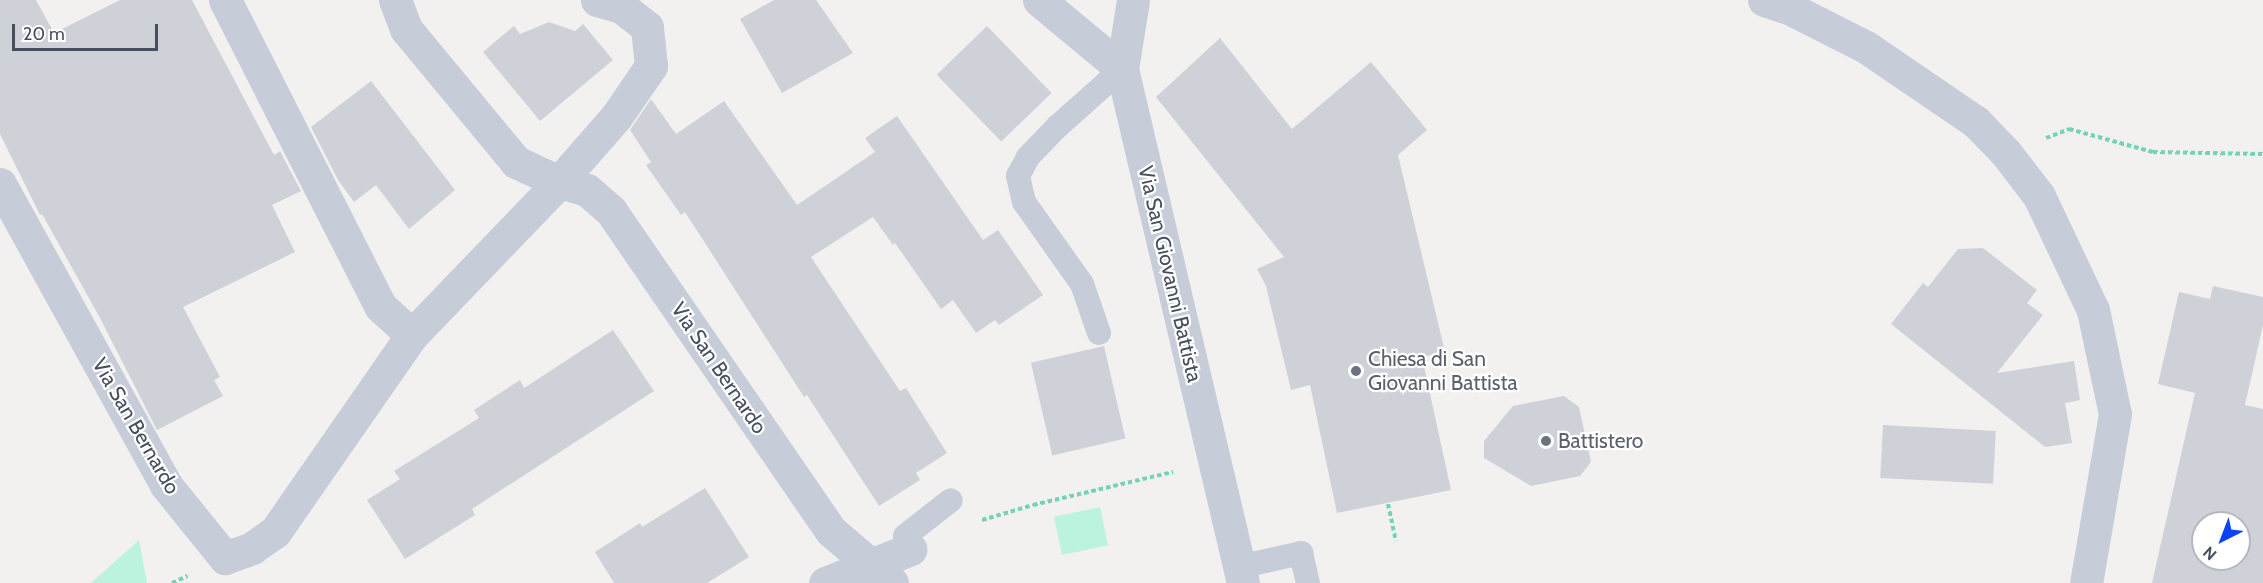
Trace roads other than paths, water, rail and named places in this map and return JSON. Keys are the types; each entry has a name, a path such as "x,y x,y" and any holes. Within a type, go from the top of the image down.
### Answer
{"street":[{"path":"225,0 381,307 412,334"},
{"name":"Via San Bernardo","path":"395,0 406,28 516,162 559,182 587,190 611,211 831,531 882,574"},
{"name":"Via San Bernardo","path":"0,184 166,485 225,558 252,548 275,532 412,334 559,182 616,117 651,66 647,27 621,7 597,0"},
{"path":"1039,0 1122,69"},
{"path":"1122,69 1133,0"},
{"path":"1764,0 1791,9 1866,48 1976,122 2006,153 2039,196 2093,310 2115,414 2086,583"},
{"name":"Via San Giovanni Battista","path":"1122,69 1241,575"},
{"path":"825,583 882,574 911,549"}],"lane":[{"path":"1099,333 1082,284 1024,202 1018,176 1028,157 1122,69"},
{"path":"911,549 905,536 951,500"},
{"path":"1241,575 1301,553 1308,583"}],"place":[{"name":"Chiesa di San Giovanni Battista","path":"1356,371"},
{"name":"Battistero","path":"1546,441"}]}
